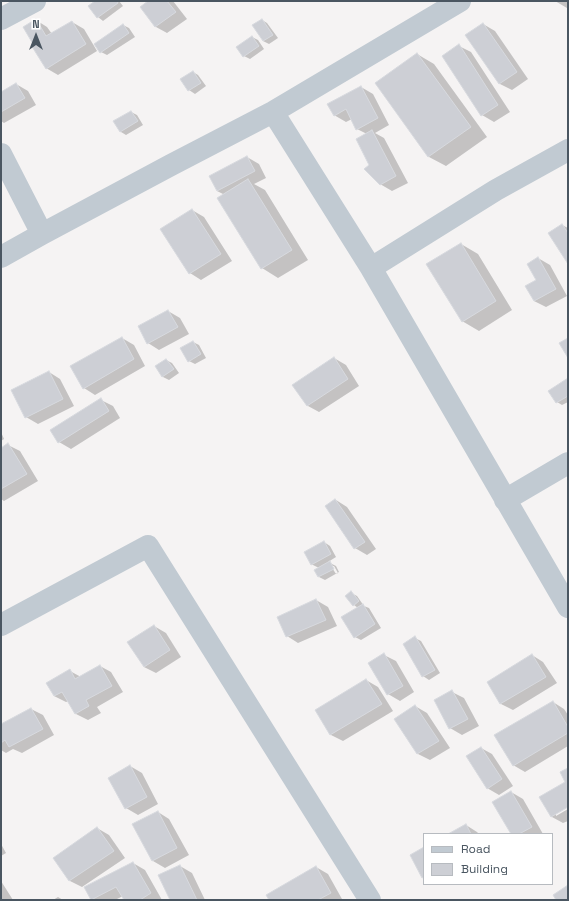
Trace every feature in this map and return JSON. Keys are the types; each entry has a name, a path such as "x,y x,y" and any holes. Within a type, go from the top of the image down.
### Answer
{"street":[{"path":"1,19 35,1"},
{"path":"1,257 171,165 273,112 460,1"},
{"path":"273,112 371,268 568,607"},
{"path":"371,268 496,190 568,150"},
{"path":"1,154 42,234"},
{"path":"505,500 568,463"},
{"path":"1,625 148,546 370,900"}],"building":[{"path":"95,1 117,1 118,3 97,18 88,6"},
{"path":"148,1 167,1 176,12 155,27 140,7"},
{"path":"36,19 46,36 72,21 86,44 46,69 31,45 33,44 23,27"},
{"path":"262,19 273,35 263,41 252,25"},
{"path":"483,23 517,72 499,84 465,35"},
{"path":"123,24 129,33 100,53 94,44"},
{"path":"252,36 259,46 243,57 236,47"},
{"path":"459,44 498,105 481,116 442,56"},
{"path":"417,53 471,127 428,157 375,83"},
{"path":"193,71 201,83 188,91 180,79"},
{"path":"16,83 25,98 1,112 1,92"},
{"path":"361,86 378,118 356,130 346,109 334,116 327,104"},
{"path":"131,111 138,121 120,132 113,121"},
{"path":"372,130 396,176 380,185 364,169 369,165 356,139"},
{"path":"247,156 255,171 217,191 209,176"},
{"path":"248,179 292,250 261,269 217,198"},
{"path":"192,209 221,254 189,274 160,229"},
{"path":"562,224 568,233 568,264 548,233"},
{"path":"461,243 496,301 462,322 426,264"},
{"path":"538,257 556,289 534,301 525,286 536,280 527,264"},
{"path":"168,310 178,327 147,344 138,326"},
{"path":"122,337 134,359 83,389 70,366"},
{"path":"568,338 568,358 559,343"},
{"path":"193,341 201,354 188,362 180,348"},
{"path":"334,357 348,379 307,406 292,385"},
{"path":"166,359 174,369 162,377 155,366"},
{"path":"49,371 63,399 25,418 11,390"},
{"path":"568,378 568,396 556,403 548,391"},
{"path":"101,398 109,411 58,443 50,430"},
{"path":"8,443 27,474 1,489 1,448"},
{"path":"335,499 365,542 354,549 325,506"},
{"path":"324,541 331,554 311,565 304,552"},
{"path":"330,561 334,569 318,577 314,570"},
{"path":"351,591 359,601 353,606 345,596"},
{"path":"316,599 326,620 286,637 277,617"},
{"path":"363,604 375,624 354,638 341,617"},
{"path":"154,625 170,650 144,667 127,642"},
{"path":"415,636 435,670 422,677 403,644"},
{"path":"384,653 403,686 387,695 368,663"},
{"path":"532,654 546,677 500,704 487,682"},
{"path":"100,665 112,686 86,700 89,706 75,714 62,692 54,696 46,683 70,669 75,679"},
{"path":"366,679 382,704 330,735 315,710"},
{"path":"452,690 468,719 449,729 434,700"},
{"path":"553,701 568,727 568,733 513,766 494,735"},
{"path":"415,705 439,741 417,754 394,719"},
{"path":"31,708 43,729 9,747 5,740 1,743 1,724"},
{"path":"481,747 502,779 487,789 466,756"},
{"path":"130,765 147,797 125,809 108,778"},
{"path":"568,768 568,807 551,817 539,797 565,782 560,772"},
{"path":"511,791 532,827 521,833 510,833 492,802"},
{"path":"158,811 177,848 152,861 132,824"},
{"path":"466,824 470,833 450,833"},
{"path":"97,827 114,851 69,881 53,858"},
{"path":"423,848 423,878 422,878 410,855"},
{"path":"133,862 151,893 140,900 124,900 116,887 91,900 84,887"},
{"path":"180,865 197,900 170,900 158,875"},
{"path":"316,866 331,893 318,900 269,900 266,895"},
{"path":"568,885 568,900 556,900 553,895"}]}
